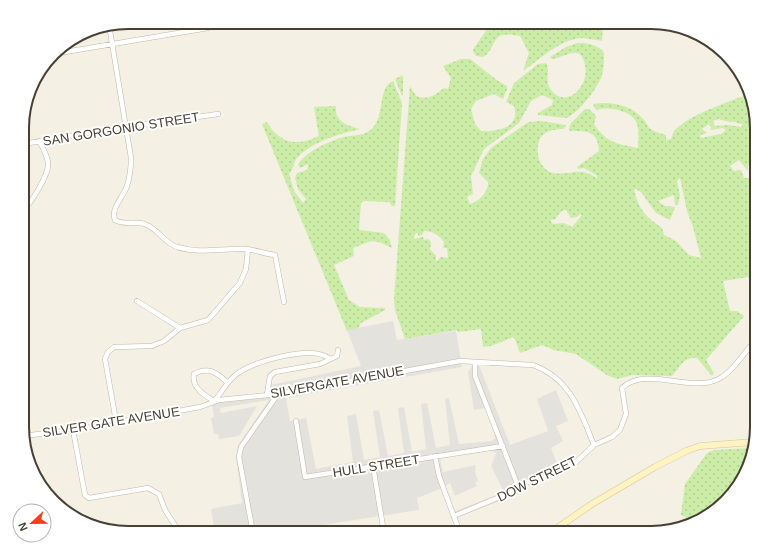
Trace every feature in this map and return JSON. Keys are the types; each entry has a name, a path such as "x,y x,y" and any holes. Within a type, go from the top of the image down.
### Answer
{"main road":[{"path":"560,526 602,498 686,451 700,446 749,442"}],"street":[{"path":"65,52 203,29"},
{"path":"110,31 131,158 131,170 126,188 113,212 115,220 120,223 135,222 148,225 176,246 201,252 248,249 260,254 274,255 284,302"},
{"name":"SAN GORGONIO STREET","path":"29,143 218,114"},
{"path":"29,202 48,171 48,164 44,149 39,141"},
{"path":"116,421 105,359 108,352 114,347 152,346 164,341 180,328 208,320 240,283 246,269 248,249"},
{"path":"137,301 180,328"},
{"name":"DOW STREET","path":"454,516 519,489 518,486 575,463 594,445 612,437 620,430 626,414 622,388 629,381 644,379 706,383 722,377 750,346"},
{"path":"267,394 270,376 275,372 320,364 337,356 338,350"},
{"path":"227,382 216,372 207,370 194,374 194,386 213,402 227,382 238,372 288,354 308,353 326,356 330,359"},
{"name":"SILVERGATE AVENUE","path":"200,407 213,402 267,394 278,394 460,361 475,363"},
{"path":"518,486 476,376 475,363 533,365 544,369 564,385 574,398 594,445"},
{"path":"251,526 239,457 241,446 278,394"},
{"name":"SILVER GATE AVENUE","path":"29,436 73,430 200,407"},
{"name":"HULL STREET","path":"296,421 305,477 503,446"},
{"path":"73,430 85,495 89,498 96,498 148,488 154,490 160,494 165,510 175,526"},
{"path":"435,456 439,476 458,526"},
{"path":"373,466 383,526"}],"green space":[{"path":"487,29 603,29 602,41 583,38 567,41 559,45 523,71 529,53 520,36 510,34 498,37 488,53 483,57 476,56 473,51"},
{"path":"577,43 596,46 604,53 604,66 601,78 595,89 582,106 567,118 538,115 538,113 552,105 553,100 542,95 531,101 519,123 484,149 471,176 473,194 467,197 470,204 480,199 487,189 488,182 479,173 483,159 491,148 529,122 541,121 566,125 564,129 549,131 541,137 538,152 544,168 553,173 560,174 580,172 586,173 598,179 596,175 584,168 578,169 577,167 599,151 597,139 587,132 570,131 569,129 571,123 585,109 589,109 596,116 594,124 603,135 613,142 638,148 639,135 635,121 628,114 612,109 596,110 593,104 607,103 621,105 634,111 651,129 666,135 666,140 671,139 676,129 692,118 712,108 744,96 750,122 750,165 748,165 748,171 739,160 730,166 734,171 741,170 744,178 750,178 750,281 749,277 723,281 730,311 737,311 744,316 706,360 714,373 712,376 697,358 693,358 685,360 672,376 632,375 617,379 607,375 576,354 554,350 542,345 520,353 514,337 491,346 483,347 481,329 458,332 457,330 405,339 395,310 394,299 410,86 416,96 424,98 434,95 444,88 448,89 451,78 443,66 461,59 470,59 498,81 507,86 503,99 494,94 476,101 471,109 475,124 481,131 494,131 511,124 515,113 514,106 506,102 514,83 538,64 546,63 548,69 549,87 558,96 566,97 573,95 579,90 586,73 585,63 580,54 573,53 552,59 550,57 566,47","holes":["719,119 725,121 743,125 741,127 728,125 715,126 713,121","709,124 711,127 710,130 723,128 726,130 721,134 701,138 700,135 707,133 702,129","680,178 687,211 701,258 689,255 676,241 664,235 662,228 647,216 641,208 634,190 636,189 641,192 656,213 670,220 675,207 665,206 658,201 674,195 675,205 678,205 680,196 677,181","563,210 566,210 571,218 577,217 580,214 582,215 572,227 564,223 553,224 550,220 556,219","424,231 438,235 444,242 443,248 447,248 448,258 441,257 436,262 436,256 430,249 431,242 428,239 424,240 423,237 413,239 416,233 418,233 418,236 422,235"]},
{"path":"403,75 403,95 402,96 395,79"},
{"path":"393,81 402,103 395,206 392,206 389,202 363,201 361,203 359,230 384,233 390,240 392,248 379,242 371,241 353,248 354,256 334,265 349,300 360,307 385,308 385,310 361,323 358,329 347,331 262,124 267,122 272,130 284,139 297,142 304,141 319,136 314,107 336,106 337,116 340,120 347,125 360,129 335,136 318,143 303,152 297,158 289,174 294,191 303,203 306,199 298,189 295,178 297,173 307,170 308,164 300,168 298,165 301,160 325,144 344,137 366,133 373,128 377,121 384,91"},
{"path":"748,448 737,476 721,497 695,516 689,519 681,515 685,484 707,453 715,450"}],"shaded area":[{"path":"393,321 397,340 456,331 462,367 286,398 290,421 306,418 316,469 353,462 347,416 356,414 364,460 380,457 373,411 379,410 388,456 404,453 398,408 404,407 412,452 426,449 421,404 427,403 436,448 450,445 445,399 449,398 459,444 492,441 495,438 493,426 485,408 474,410 468,372 472,366 479,365 510,445 548,431 537,399 556,390 568,421 556,426 563,441 551,448 558,467 519,483 523,492 453,519 450,513 504,492 491,466 496,453 491,450 440,458 443,472 476,465 475,472 478,480 475,483 477,486 455,496 450,483 440,489 417,498 419,510 316,526 214,526 211,509 242,503 236,457 238,445 269,400 220,408 221,413 257,406 239,436 219,439 218,434 214,434 211,418 214,417 212,403 267,395 271,385 361,366 347,330"}]}
